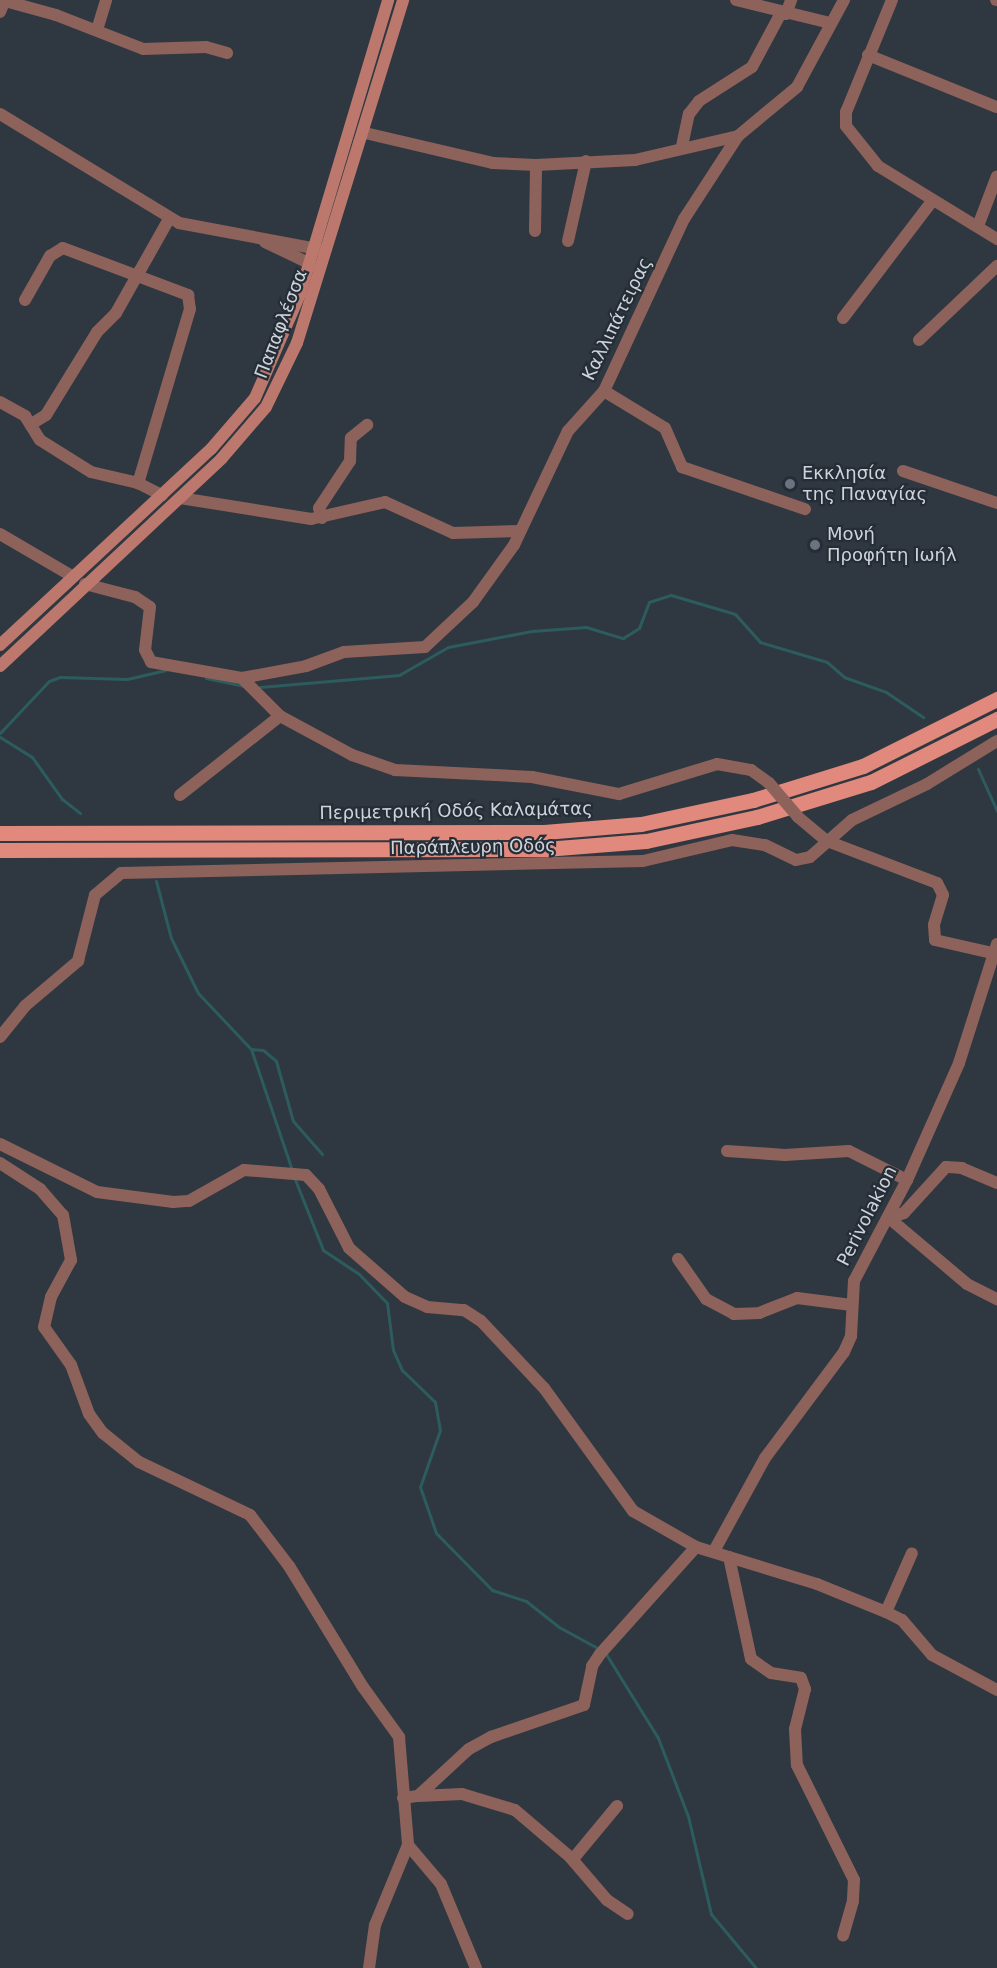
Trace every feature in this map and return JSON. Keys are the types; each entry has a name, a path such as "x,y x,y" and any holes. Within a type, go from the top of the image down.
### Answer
{"main road":[{"name":"Παπαφλέσσα","path":"0,645 212,449 255,398 281,346 388,0"},
{"name":"Παπαφλέσσα","path":"0,666 85,584 180,498 266,407 297,343 322,269 365,133 403,0"},
{"name":"Περιμετρική Οδός Καλαμάτας","path":"0,833 544,832 641,824 753,800 863,766 997,699"},
{"name":"Περιμετρική Οδός Καλαμάτας","path":"0,850 545,849 646,841 757,817 871,782 997,720"}],"street":[{"path":"97,30 106,0"},
{"path":"735,0 783,14 830,23"},
{"path":"681,146 689,114 699,101 752,67 791,0"},
{"name":"Καλλιπάτειρας","path":"242,678 306,666 344,652 425,647 473,602 504,561 568,431 604,391 684,219 738,136 796,87 844,0"},
{"path":"892,0 846,112 846,126 879,166 997,239"},
{"path":"3,5 97,30 143,49 206,47 227,53"},
{"path":"868,55 997,107"},
{"path":"0,114 169,219 264,242 313,247 327,251"},
{"path":"365,133 493,163 536,165 635,160 681,146 738,136"},
{"path":"568,241 586,161"},
{"path":"535,231 536,165"},
{"path":"978,226 997,176"},
{"path":"843,318 933,200"},
{"path":"33,423 46,416 136,276 169,219"},
{"path":"264,242 322,269"},
{"path":"25,300 50,256 63,248 186,294 190,303 138,483"},
{"path":"919,340 997,266"},
{"path":"604,391 665,428 682,467 806,509"},
{"path":"0,402 33,423 40,440 91,472 138,483 162,495"},
{"path":"322,518 318,508 350,461 351,438 367,425"},
{"path":"903,471 997,504"},
{"path":"180,498 322,518 385,502 453,533 519,531"},
{"path":"0,534 72,576"},
{"path":"85,584 135,597 150,607 145,650 152,662 242,678 280,716 352,755 411,774 532,777 619,794 717,764 751,770 769,783 798,817 827,842 937,883 943,896 934,925 935,940 995,949"},
{"path":"180,795 280,716"},
{"name":"Παράπλευρη Οδός","path":"0,1037 25,1006 78,961 95,895 121,873 642,861 747,840 796,860 810,857 852,820 927,784 997,741"},
{"name":"Perivolakion","path":"714,1551 765,1458 836,1366 851,1336 854,1281 889,1218 959,1064 995,949"},
{"path":"0,1144 97,1192 173,1202 189,1201 244,1170 299,1174 314,1180 357,1256 415,1304 464,1310 482,1321 544,1388 633,1511 696,1547 714,1551 886,1612 902,1620 932,1655 997,1690"},
{"path":"727,1151 785,1155 849,1151 907,1180"},
{"path":"0,1163 40,1189 63,1215 71,1260 51,1297 44,1327 71,1365 89,1414 103,1433 139,1462 238,1506 261,1528 399,1737 405,1765 402,1798 408,1845 375,1925 369,1968"},
{"path":"997,1183 962,1168 946,1167 904,1212 889,1218 967,1284 997,1299"},
{"path":"678,1258 706,1299 734,1314 759,1313 797,1298 852,1305"},
{"path":"418,1796 469,1749 491,1737 584,1705 592,1666 602,1651 656,1597 696,1547"},
{"path":"886,1612 912,1553"},
{"path":"729,1557 751,1659 771,1674 801,1678 805,1689 795,1729 797,1765 854,1880 853,1901 843,1936"},
{"path":"402,1798 462,1794 496,1801 515,1810 573,1859 607,1900 628,1914"},
{"path":"573,1859 617,1806"},
{"path":"408,1845 441,1884 476,1968"}],"waterway":[{"path":"260,687 399,675 448,647 532,631 586,627 623,638 639,628 649,602 671,595 735,614 760,642 827,662 844,677 886,692 923,717"},
{"path":"0,733 49,681 60,677 127,679 165,670"},
{"path":"206,678 243,686"},
{"path":"0,737 32,757 62,799 80,813"},
{"path":"978,769 997,811"},
{"path":"156,881 171,938 198,993 251,1049 292,1170"},
{"path":"251,1049 263,1050 276,1061 293,1121 322,1154"},
{"path":"294,1177 323,1250 359,1274 387,1303 393,1350 402,1370 435,1402 440,1430 420,1487 436,1533 492,1590 526,1601 559,1627 601,1650"},
{"path":"606,1654 658,1738 688,1816 711,1914 756,1968"}],"place":[{"name":"Εκκλησία της Παναγίας","path":"790,484"},
{"name":"Μονή Προφήτη Ιωήλ","path":"815,545"}]}
